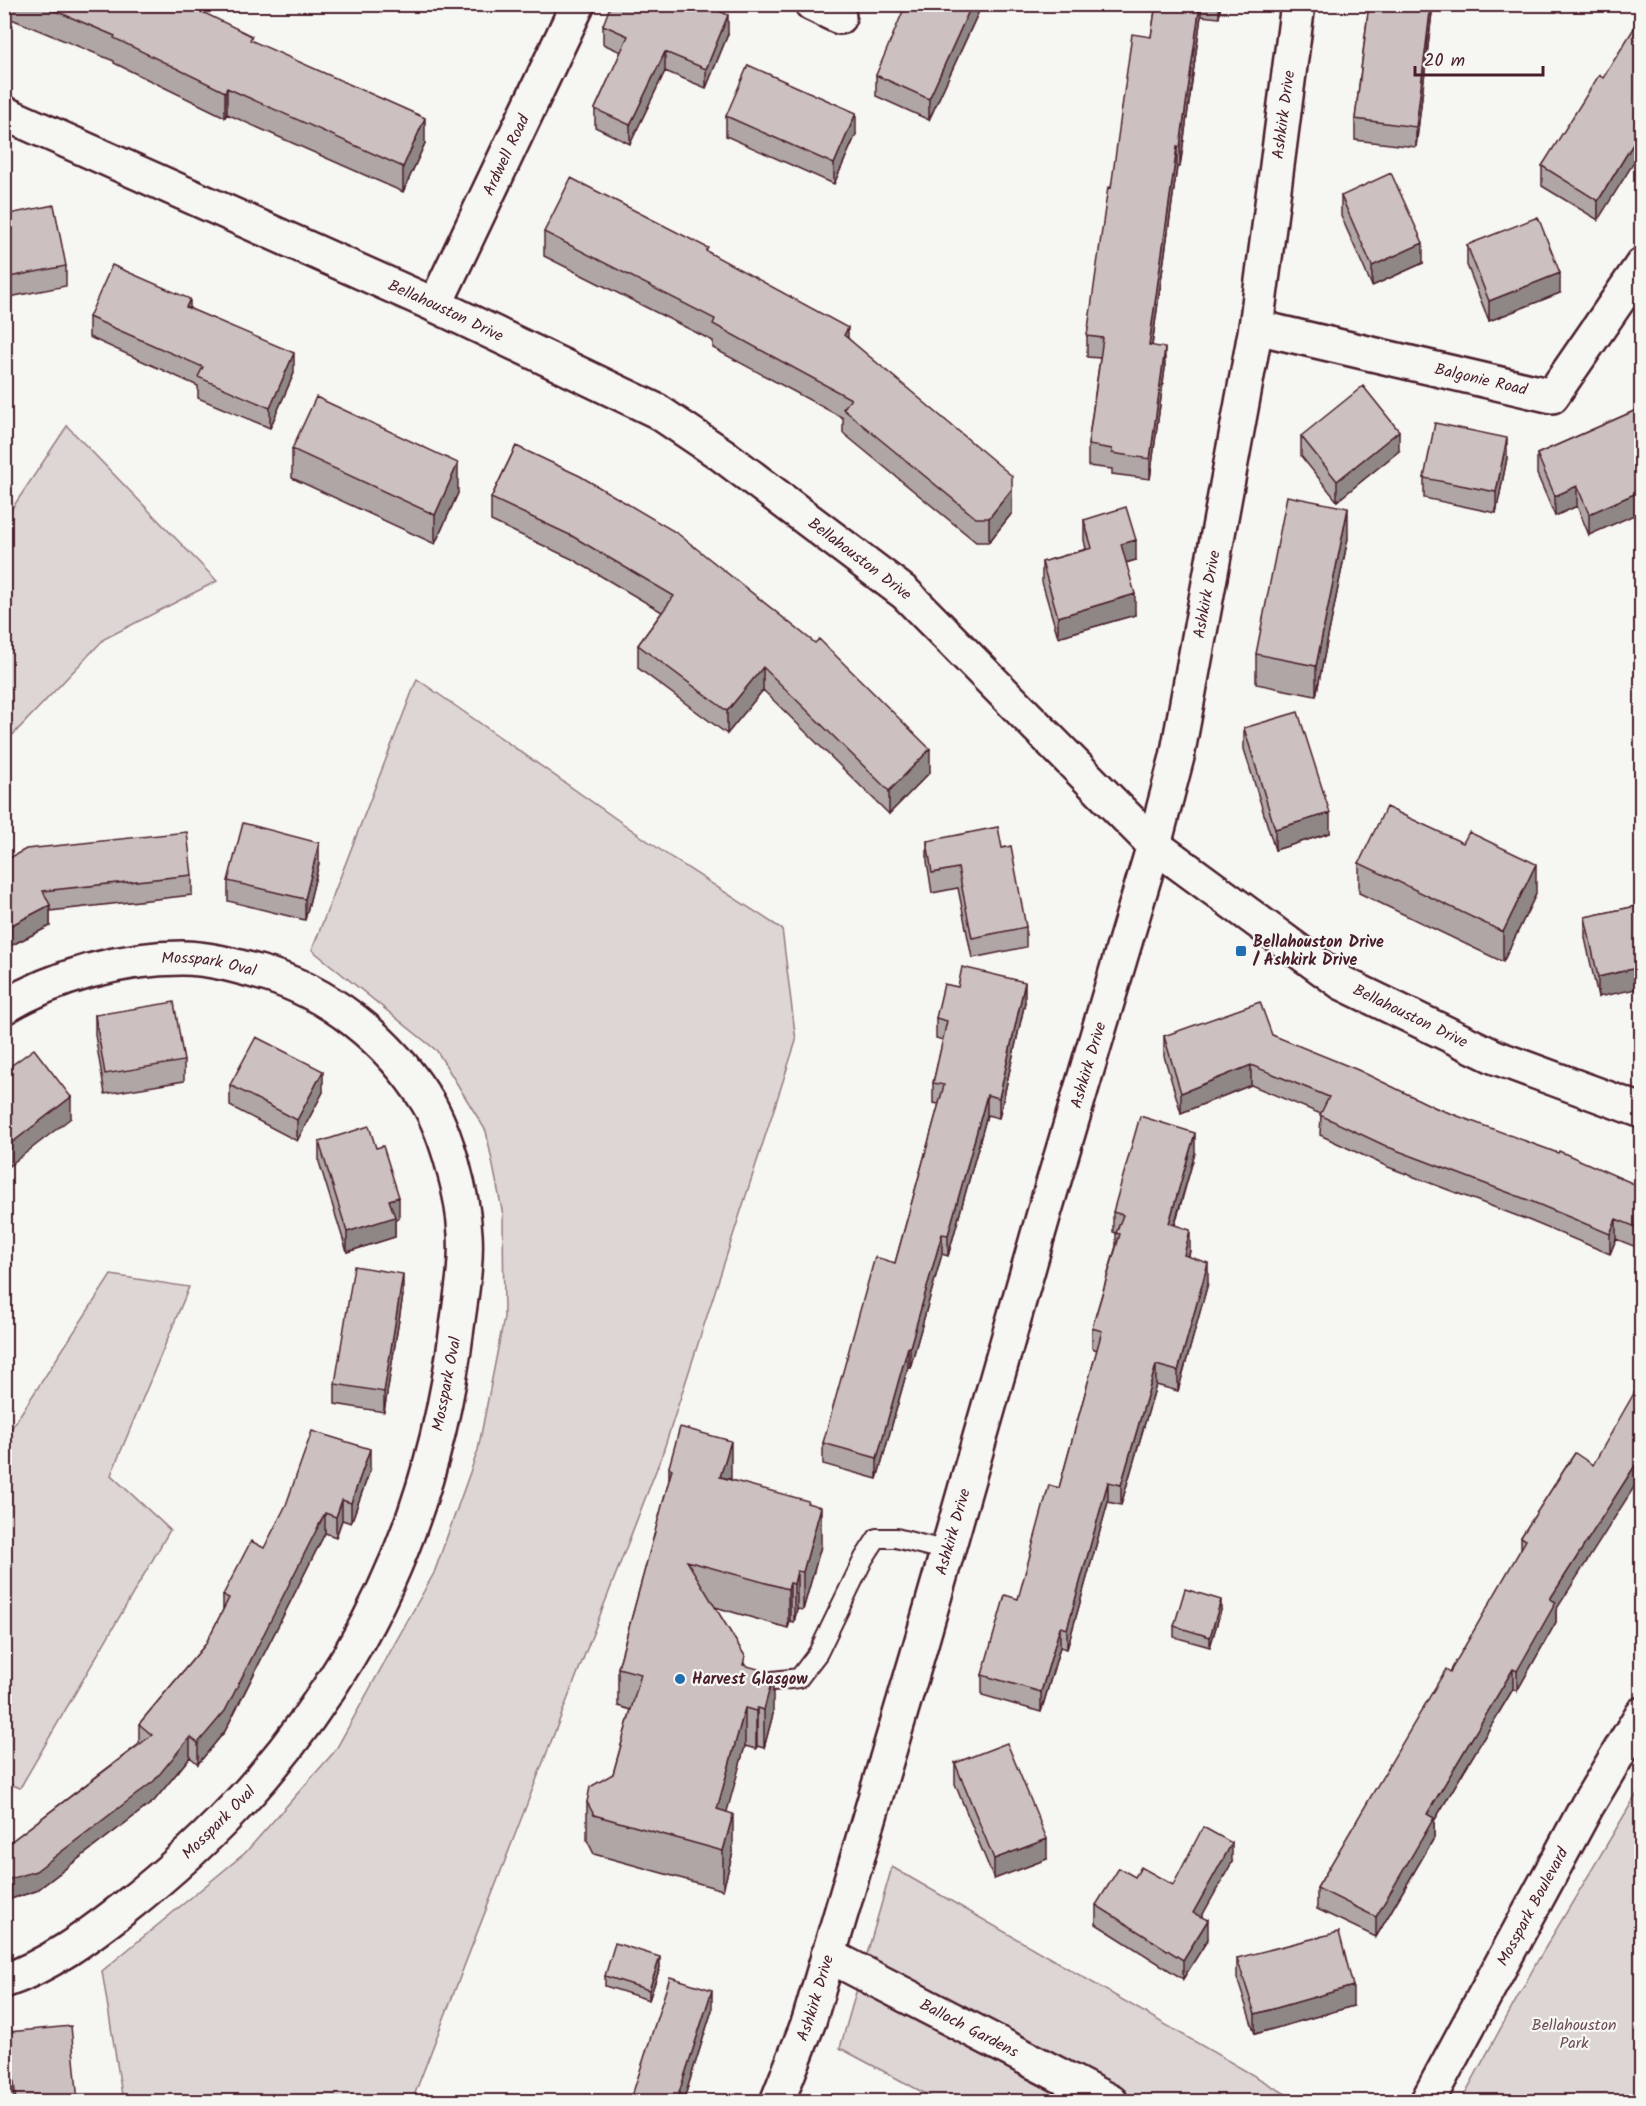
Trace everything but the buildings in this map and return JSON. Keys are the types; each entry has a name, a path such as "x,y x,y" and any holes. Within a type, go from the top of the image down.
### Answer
{"street":[{"name":"Ardwell Road","path":"435,305 578,4"},
{"name":"Ashkirk Drive","path":"777,2102 809,2021 1154,845 1177,757 1256,327 1298,4"},
{"name":"Bellahouston Drive","path":"4,113 435,305 657,411 721,454 905,593 1154,845 1342,983 1495,1057 1641,1111"},
{"name":"Balgonie Road","path":"1256,327 1552,396 1641,265"},
{"name":"Mosspark Oval","path":"4,1007 30,991 83,973 129,963 183,958 226,963 271,975 316,995 348,1015 375,1038 404,1069 429,1104 448,1150 459,1185 465,1235 463,1285 454,1350 430,1470 409,1532 383,1591 350,1654 314,1711 260,1782 210,1835 166,1875 109,1920 61,1954 4,1981"},
{"name":"Mosspark Boulevard","path":"1427,2102 1587,1806 1641,1714"},
{"name":"Balloch Gardens","path":"828,1955 1111,2102"}],"lane":[{"path":"764,1682 799,1678 818,1653 864,1558 877,1538 896,1538 947,1551"}],"green space":[{"path":"67,426 217,581 104,639 5,743 5,519"},
{"path":"417,679 672,858 782,929 796,1041 662,1455 412,2101 123,2101 102,1971 245,1853 335,1751 434,1573 478,1450 504,1318 503,1215 486,1131 437,1051 312,950"},
{"path":"111,1275 189,1287 111,1475 170,1530 20,1788 4,1782 5,1438"},
{"name":"Bellahouston Park","path":"1641,1787 1641,2101 1461,2101 1538,1960"},
{"path":"892,1867 1298,2101 939,2101 840,2048"}],"place":[{"name":"Bellahouston Drive / Ashkirk Drive","path":"1241,951"},
{"name":"Harvest Glasgow","path":"680,1679"}]}
